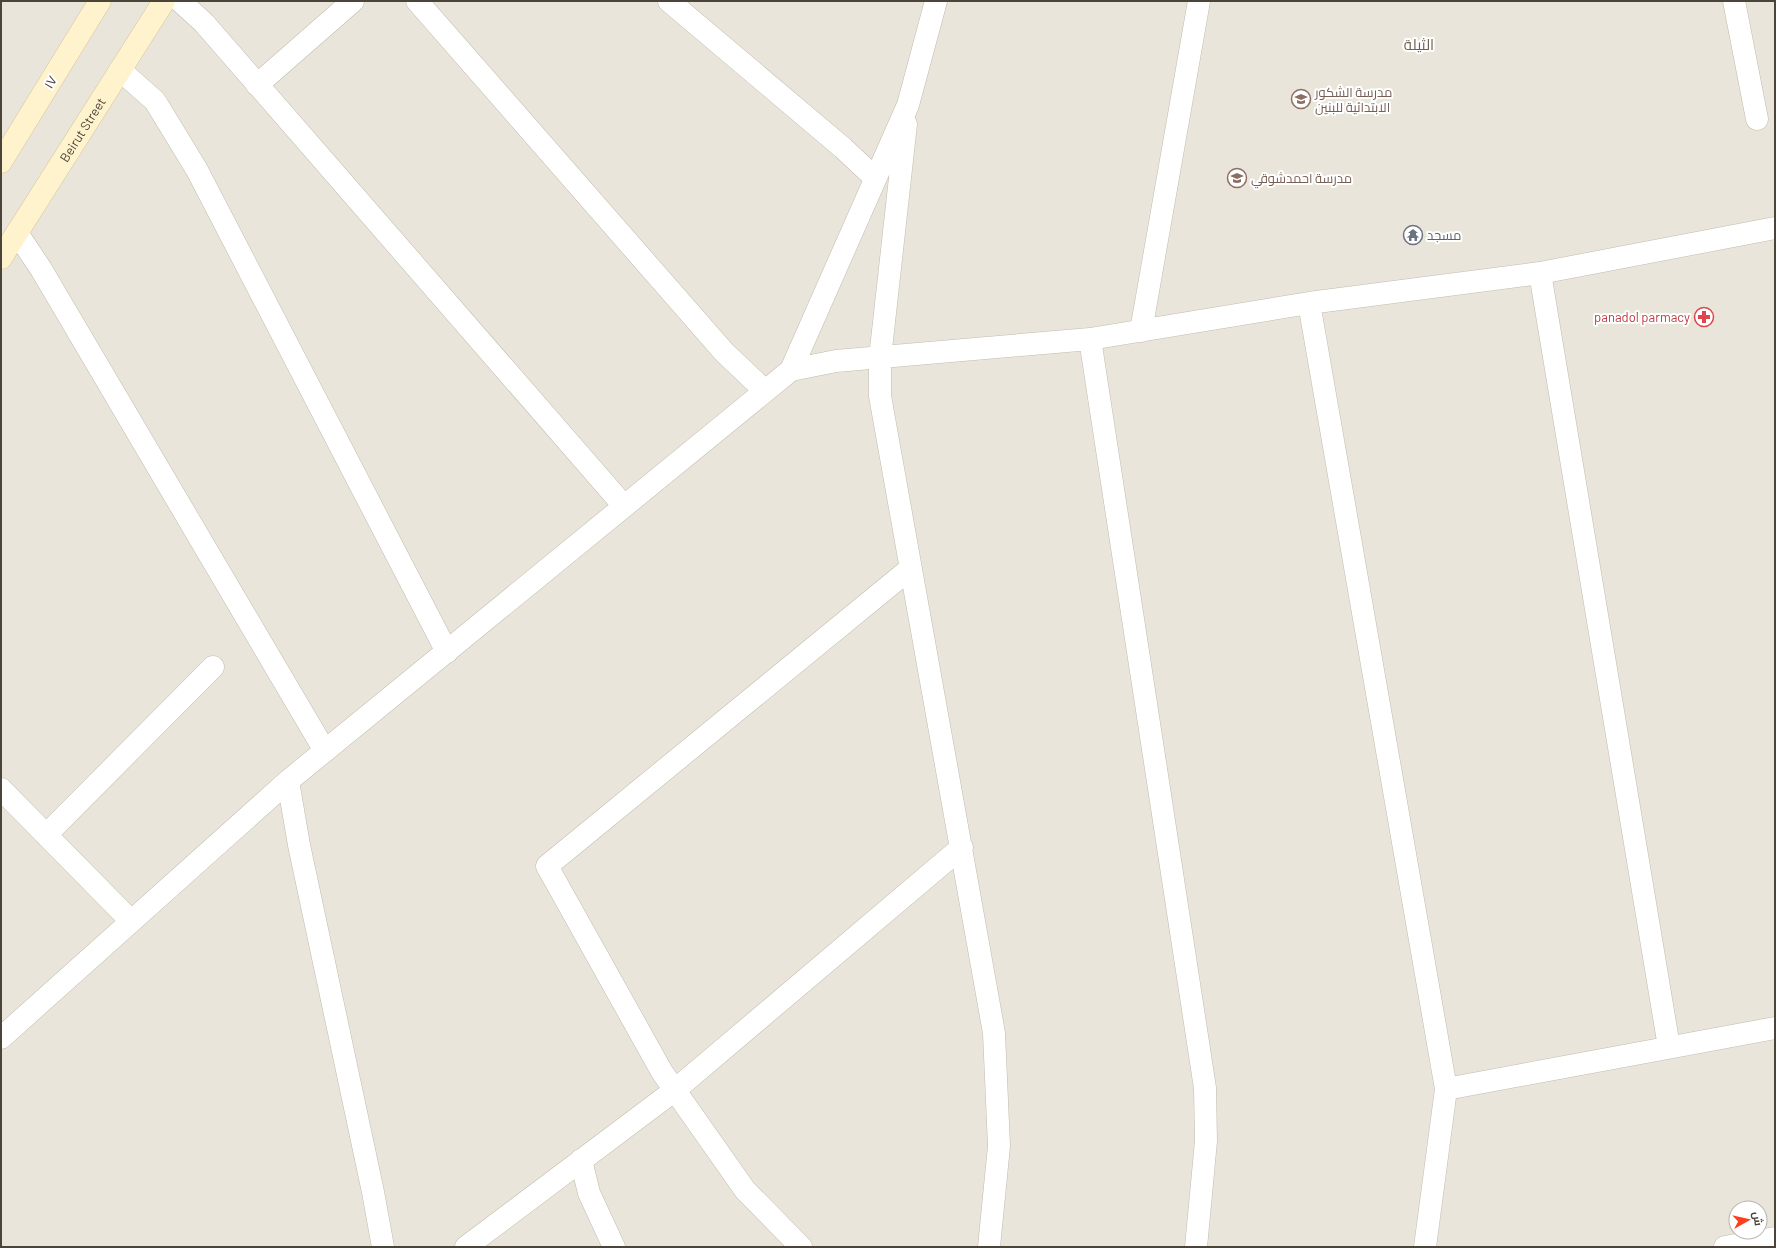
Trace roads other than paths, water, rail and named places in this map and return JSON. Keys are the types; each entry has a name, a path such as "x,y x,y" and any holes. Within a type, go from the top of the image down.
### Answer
{"main road":[{"name":"١٧","path":"1,162 100,1"},
{"name":"Beirut Street","path":"1,258 164,1"}],"street":[{"path":"180,1 204,23 624,506"},
{"path":"258,85 353,1"},
{"path":"417,1 724,352 765,391"},
{"path":"669,1 843,148 875,178"},
{"path":"936,1 908,105 880,358 880,396 962,847 994,1033 999,1146 989,1247"},
{"path":"1141,331 1199,1"},
{"path":"1734,1 1757,119"},
{"path":"120,70 156,101 197,170 447,652"},
{"path":"1,1038 288,781 791,370 908,105"},
{"path":"791,370 836,362 1090,339 1309,303 1540,272 1775,228"},
{"path":"17,233 41,269 325,751"},
{"path":"1540,272 1669,1047"},
{"path":"1309,303 1446,1089 1425,1247"},
{"path":"1090,339 1205,1088 1206,1141 1196,1247"},
{"path":"801,1247 745,1190 662,1072 547,866 911,568"},
{"path":"46,835 213,667"},
{"path":"288,781 299,845 373,1192 383,1247"},
{"path":"1,789 131,921"},
{"path":"466,1247 675,1090 962,847"},
{"path":"1446,1089 1775,1028"},
{"path":"581,1160 589,1193 614,1247"},
{"path":"1725,1247 1775,1238"}],"place":[{"name":"مدرسة الشكور الابتدائية للبنين","path":"1301,99"},
{"name":"مدرسة احمدشوقي","path":"1237,178"},
{"name":"مسجد","path":"1413,235"},
{"name":"panadol parmacy","path":"1704,317"}],"district":[{"name":"الثيلة","path":"1419,45"}]}
